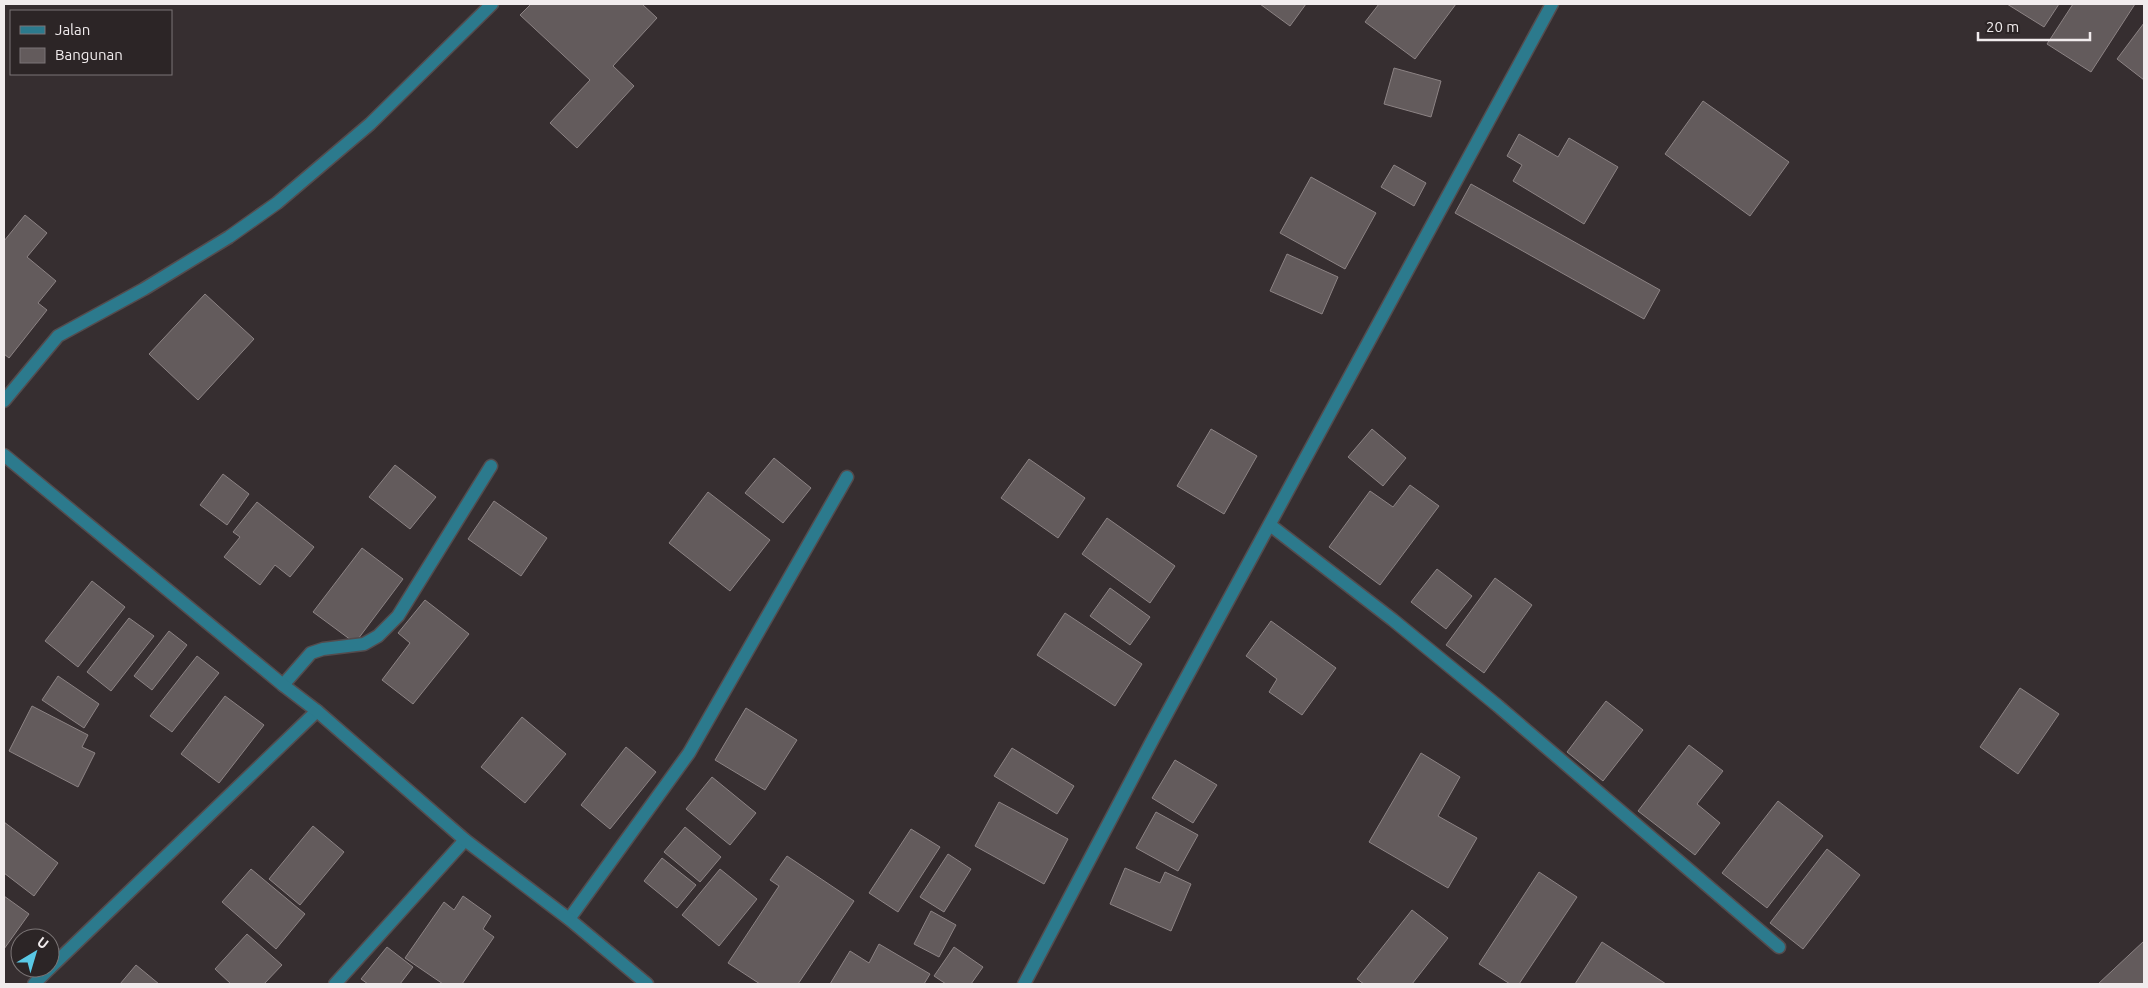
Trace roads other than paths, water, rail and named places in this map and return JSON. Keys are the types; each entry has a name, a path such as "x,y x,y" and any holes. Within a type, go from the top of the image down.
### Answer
{"street":[{"path":"4,401 58,336 152,284 229,238 277,203 370,124 492,4"},
{"path":"1024,984 1153,739 1552,4"},
{"path":"4,455 283,685 317,710 466,840 647,984"},
{"path":"283,685 310,653 323,649 364,644 378,636 398,616 491,466"},
{"path":"568,920 689,753 847,476"},
{"path":"1270,525 1393,620 1491,700 1779,947"},
{"path":"60,958 317,710"},
{"path":"335,984 466,840"}]}
